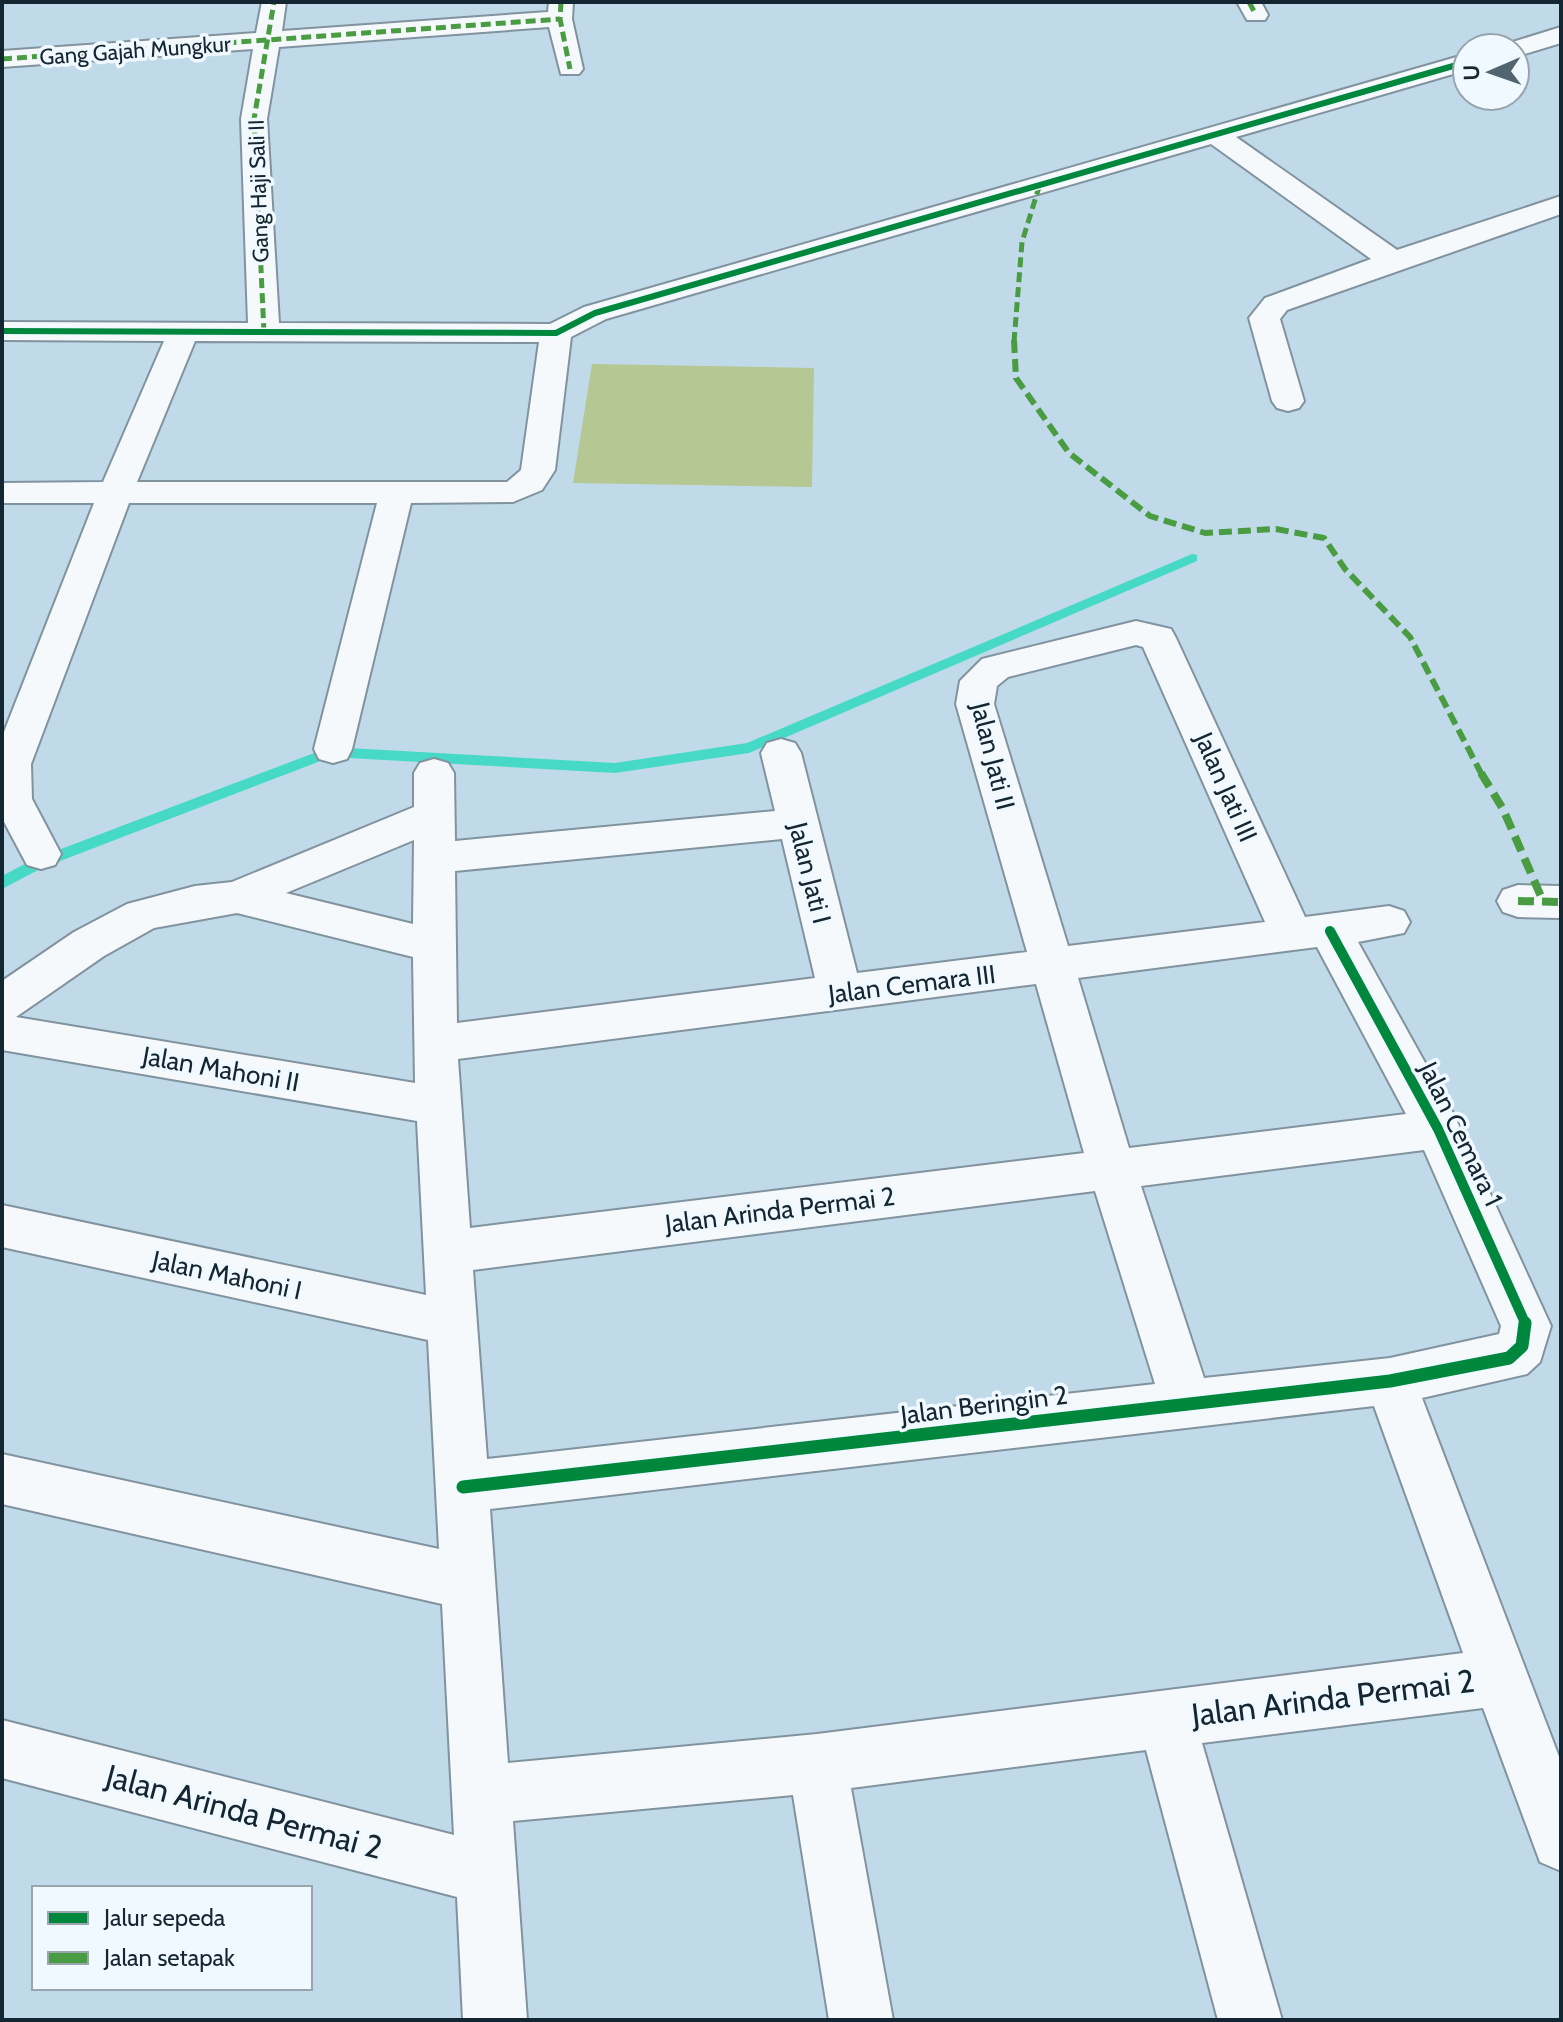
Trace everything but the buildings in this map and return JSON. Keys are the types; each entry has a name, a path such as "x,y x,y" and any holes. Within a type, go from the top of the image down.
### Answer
{"street":[{"name":"Gang Haji Sali II","path":"264,333 254,119 274,2"},
{"name":"Gang Gajah Mungkur","path":"2,59 268,42 560,10"},
{"path":"560,10 570,69"},
{"path":"1531,44 1561,35"},
{"path":"2,331 556,333 595,313 1451,67"},
{"path":"1217,136 1393,261"},
{"path":"1288,401 1264,318 1276,304 1561,205"},
{"path":"41,854 12,799 11,764 184,331"},
{"path":"2,493 396,495 513,492 530,483 538,470 556,333"},
{"path":"333,749 396,495"},
{"name":"Jalan Jati II","path":"1052,967 975,704 979,681 995,668 1111,637 1136,633 1158,638"},
{"name":"Jalan Jati III","path":"1158,638 1312,934"},
{"name":"Jalan Jati I","path":"781,753 840,993"},
{"path":"434,815 435,1044 495,2020"},
{"path":"2,1004 89,944 142,915 195,902 237,897 434,815 798,823"},
{"path":"237,897 435,946"},
{"path":"1518,901 1561,902"},
{"name":"Jalan Cemara III","path":"435,1044 1389,922"},
{"name":"Jalan Cemara 1","path":"1312,934 1438,1129 1526,1326 1522,1346 1509,1358"},
{"path":"1052,967 1187,1404"},
{"name":"Jalan Mahoni II","path":"2,1032 439,1106"},
{"name":"Jalan Arinda Permai 2","path":"448,1252 1438,1129"},
{"name":"Jalan Mahoni I","path":"2,1226 453,1323"},
{"name":"Jalan Beringin 2","path":"463,1487 1390,1381 1509,1358"},
{"name":"Jalan Arinda Permai 2","path":"1390,1381 1561,1841"},
{"path":"2,1479 469,1583"},
{"name":"Jalan Arinda Permai 2","path":"480,1795 817,1763 1500,1677"},
{"name":"Jalan Arinda Permai 2","path":"1166,1719 1250,2020"},
{"name":"Jalan Arinda Permai 2","path":"2,1749 486,1874"},
{"path":"817,1763 861,2020"}],"green space":[{"path":"592,364 814,368 812,487 573,483"}],"waterway":[{"path":"2,883 37,864 330,752 615,768 749,748 1192,558"}],"marked path":[{"path":"264,333 254,119 274,2"},
{"path":"561,2 560,19 570,69"},
{"path":"1249,2 1256,15"},
{"path":"2,59 560,19"},
{"path":"1039,187 1022,242 1013,329 1016,378 1069,453 1150,516 1205,533 1276,529 1324,538 1345,569 1410,637 1464,745 1503,809 1543,901"},
{"path":"1518,901 1561,902"}],"cycle path":[{"path":"2,331 556,333 595,313 1451,67"},
{"path":"463,1487 1390,1381 1509,1358 1522,1346 1526,1326 1438,1129 1330,931"}]}
